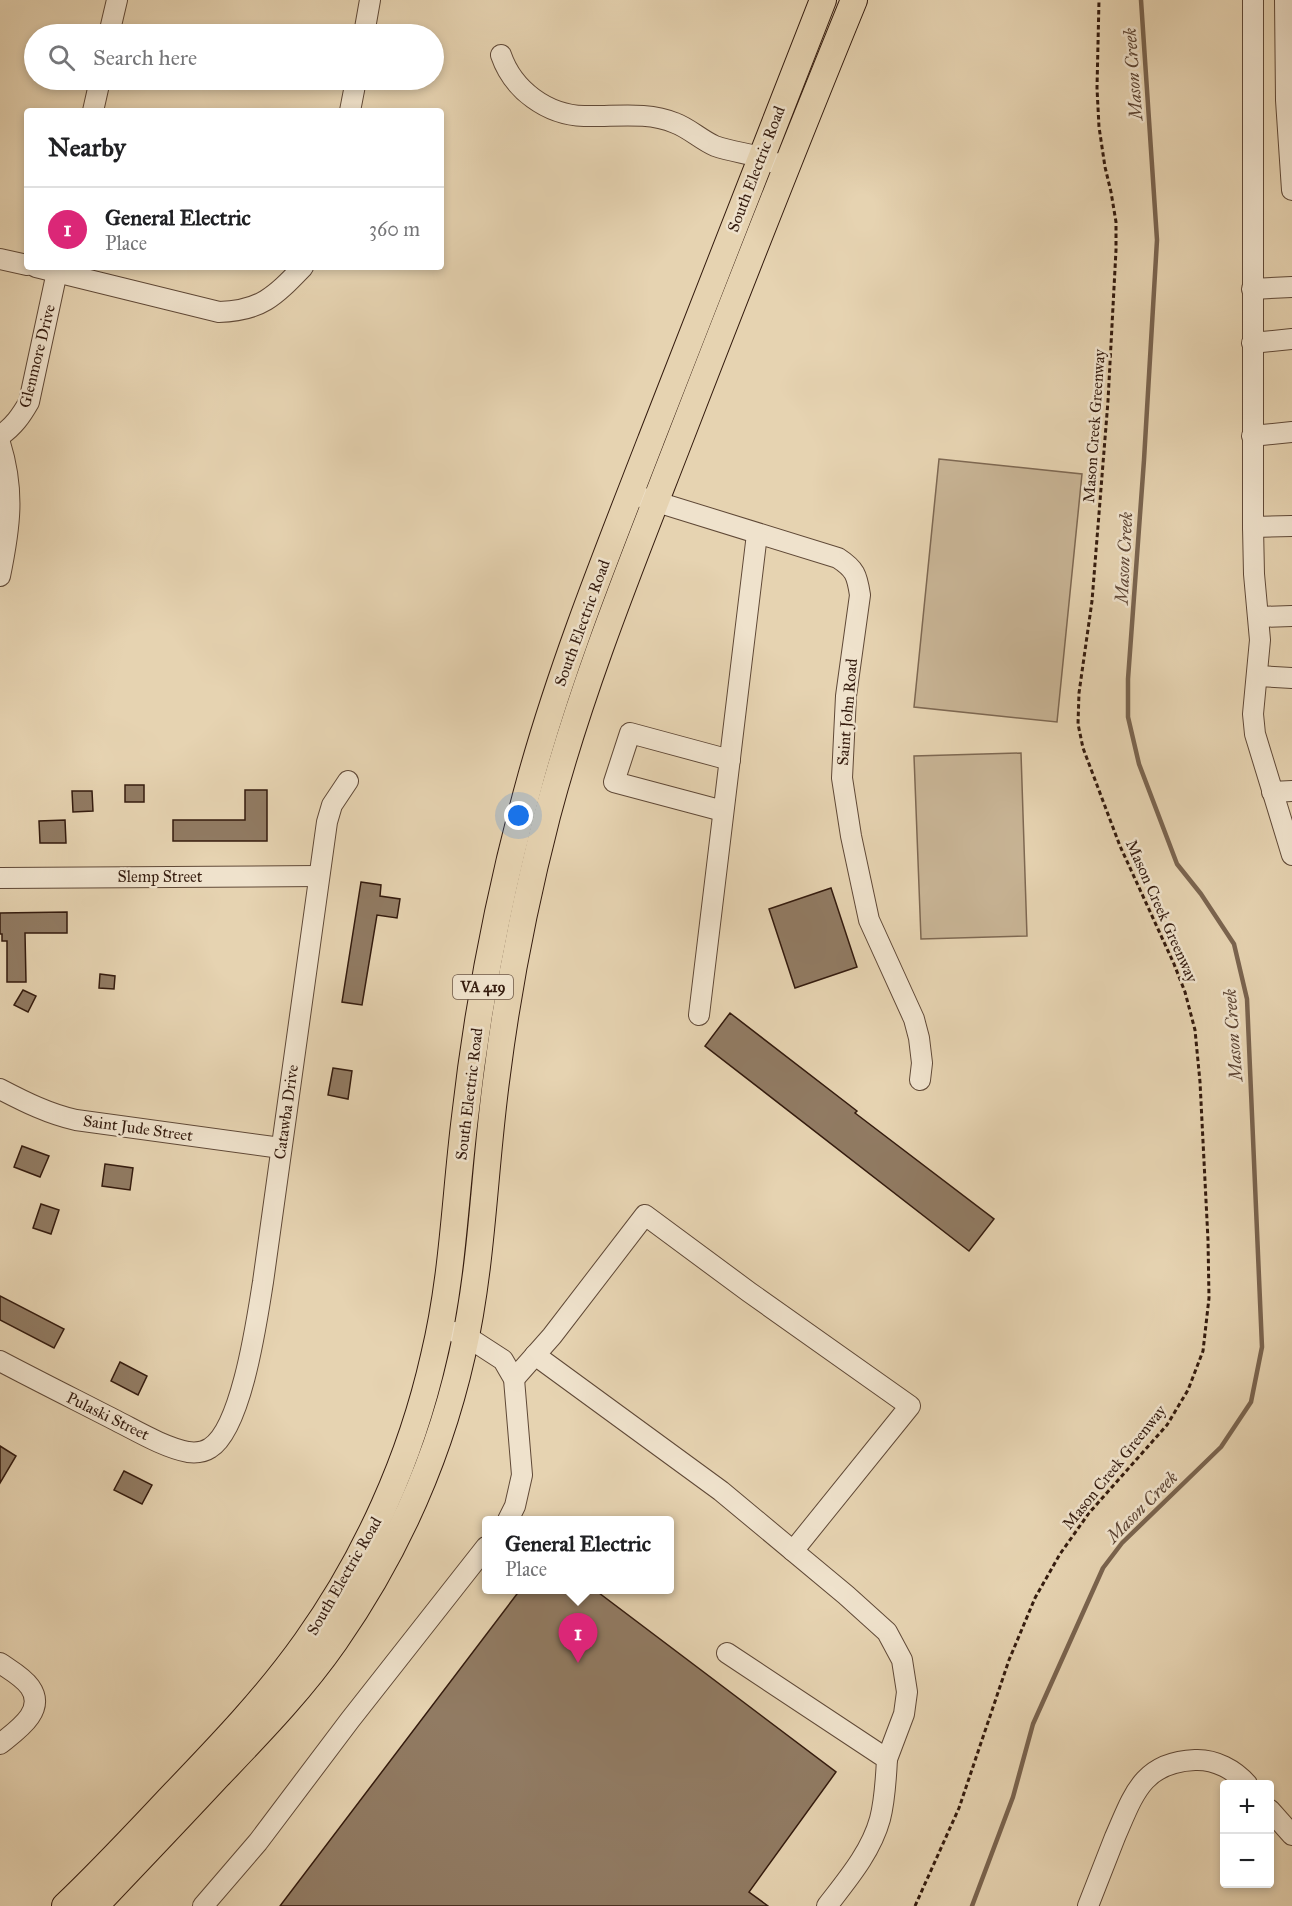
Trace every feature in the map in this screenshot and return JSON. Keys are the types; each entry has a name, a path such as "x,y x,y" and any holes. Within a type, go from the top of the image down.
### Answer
{"main road":[{"name":"South Electric Road","path":"65,1906 98,1875 233,1732 272,1687 306,1642 336,1596 381,1510 397,1473 434,1360 447,1288 465,1114 480,1007 506,873 552,706 631,492 823,0"},
{"name":"South Electric Road","path":"95,1906 287,1703 332,1645 384,1562 426,1472 447,1411 466,1336 475,1285 496,1076 513,968 547,817 569,740 655,503 785,167 854,0"}],"street":[{"path":"112,24 117,0"},
{"path":"366,24 370,0"},
{"path":"1253,0 1252,436 1254,574 1260,640 1253,714 1255,734 1282,791 1292,855"},
{"path":"1285,0 1288,155 1292,190"},
{"path":"1253,21 1285,20"},
{"path":"501,55 505,67 525,93 562,112 582,117 648,117 675,123 714,146 760,157 785,167"},
{"path":"94,108 98,90"},
{"path":"351,108 354,90"},
{"path":"1254,156 1288,155"},
{"path":"0,259 24,264"},
{"name":"Glenmore Drive","path":"0,436 22,416 28,402 58,270"},
{"path":"62,270 219,312 236,311 262,303 300,270"},
{"path":"1252,289 1292,287"},
{"path":"1252,343 1292,339"},
{"path":"1252,436 1292,432"},
{"path":"0,443 10,490 10,510 0,576"},
{"name":"Saint John Road","path":"631,492 655,503 838,558 852,567 858,579 860,595 846,696 842,778 851,836 869,920 914,1019 919,1038 922,1063 920,1080"},
{"path":"1253,527 1292,526"},
{"path":"699,1015 757,534"},
{"path":"1259,617 1292,616"},
{"path":"1258,676 1292,678"},
{"path":"723,811 614,782 630,733 730,760"},
{"name":"Catawba Drive","path":"218,1442 230,1420 243,1387 252,1353 327,822 332,805 348,781"},
{"name":"Slemp Street","path":"0,878 319,876"},
{"name":"Saint Jude Street","path":"0,1089 58,1116 76,1120 281,1148"},
{"path":"514,1379 645,1215 910,1406 793,1551"},
{"path":"440,1327 466,1336 503,1360 514,1379 522,1475 510,1516"},
{"path":"535,1355 721,1491 846,1594 887,1632 902,1660 907,1692 904,1714 887,1759 880,1819 870,1844 853,1872 827,1906"},
{"name":"Pulaski Street","path":"0,1361 173,1447 196,1453 210,1449 218,1442"},
{"path":"203,1906 258,1842 482,1552"},
{"path":"727,1653 887,1759"},
{"path":"0,1663 30,1687 34,1702 33,1712 27,1720 0,1744"},
{"path":"1088,1906 1133,1795 1148,1777 1161,1768 1179,1761 1198,1760 1214,1762 1228,1769 1241,1780"},
{"path":"1274,1815 1292,1835"}],"path":[{"name":"Mason Creek Greenway","path":"915,1906 960,1808 1009,1660 1035,1598 1060,1554 1089,1513 1167,1425 1188,1390 1203,1351 1209,1298 1209,1240 1195,1030 1185,992 1174,963 1119,846 1083,748 1078,724 1079,693 1092,600 1108,401 1116,250 1113,202 1104,167 1099,127 1097,88 1099,0"}],"shaded area":[{"path":"939,459 1082,474 1057,722 914,707"},
{"path":"1021,753 1027,936 921,939 914,756"}],"building":[{"path":"125,785 144,785 144,802 125,802"},
{"path":"245,790 267,790 267,841 173,841 173,820 245,820"},
{"path":"72,791 92,791 93,811 73,812"},
{"path":"65,820 66,843 40,843 39,821"},
{"path":"361,882 381,885 380,896 400,899 397,918 377,915 362,1005 342,1002"},
{"path":"831,888 857,967 795,988 769,909"},
{"path":"67,912 67,933 25,933 26,982 7,982 7,941 2,941 2,934 0,934 0,913"},
{"path":"100,974 115,976 114,989 99,988"},
{"path":"23,990 36,996 28,1012 14,1005"},
{"path":"730,1013 857,1111 855,1113 994,1219 969,1251 705,1046"},
{"path":"333,1068 352,1071 348,1099 328,1095"},
{"path":"22,1146 49,1156 40,1177 14,1167"},
{"path":"105,1164 133,1168 130,1190 102,1186"},
{"path":"41,1204 59,1210 51,1234 33,1228"},
{"path":"0,1296 64,1329 54,1348 0,1320"},
{"path":"120,1362 147,1376 138,1395 111,1381"},
{"path":"0,1446 16,1456 0,1483"},
{"path":"124,1471 152,1485 142,1504 114,1490"},
{"path":"517,1594 600,1594 836,1772 749,1892 768,1906 280,1906"}],"waterway":[{"name":"Mason Creek","path":"972,1906 1013,1797 1033,1724 1103,1568 1122,1543 1221,1447 1251,1402 1262,1347 1247,999 1234,944 1201,894 1177,864 1139,764 1128,717 1128,679 1157,240 1141,0"}],"place":[{"name":"General Electric","path":"578,1663"}]}
